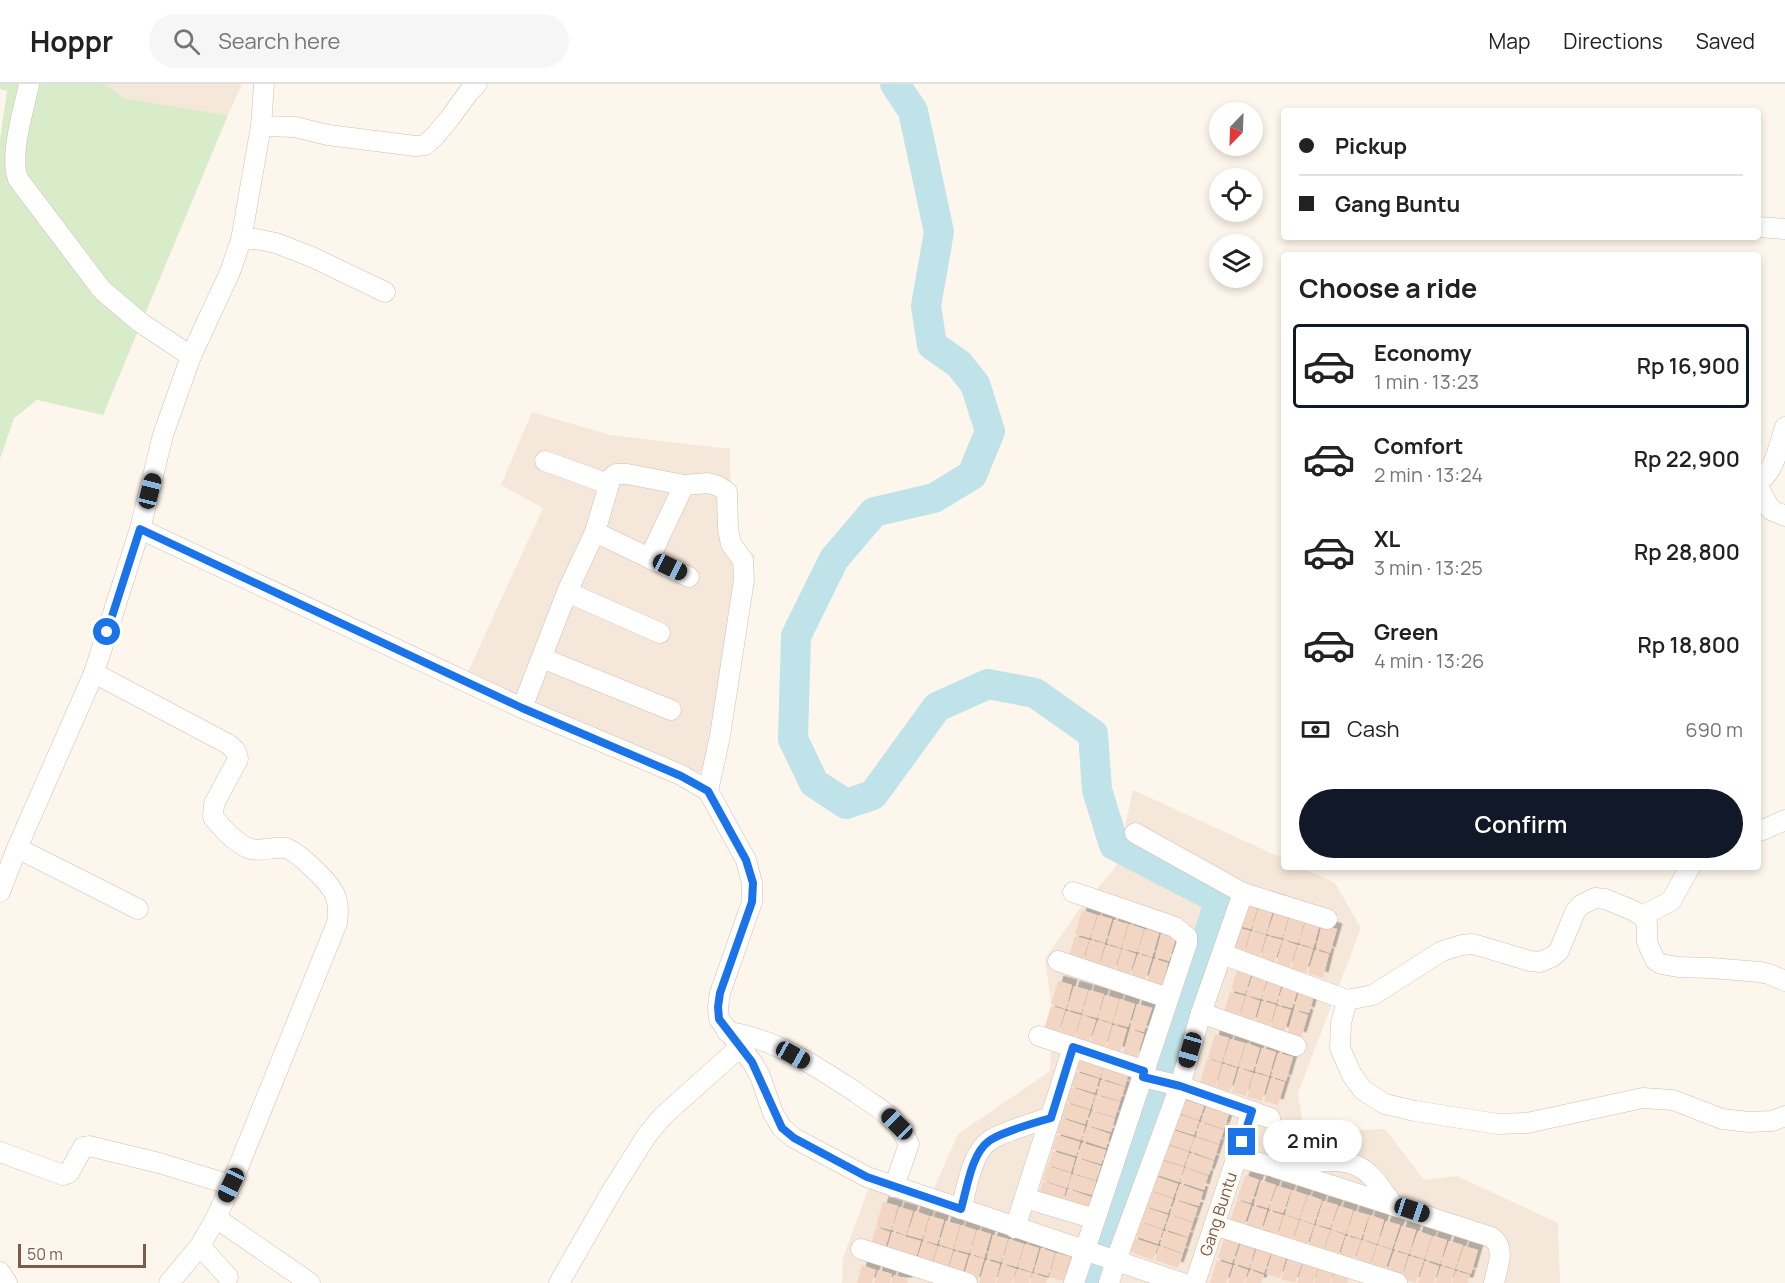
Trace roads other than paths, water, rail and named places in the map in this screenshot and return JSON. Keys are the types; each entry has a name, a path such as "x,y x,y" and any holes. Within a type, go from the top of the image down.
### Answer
{"street":[{"path":"29,84 15,154 14,169 18,179 102,290 141,323 191,357"},
{"path":"0,892 16,848 94,673 140,529 164,435 191,357 242,240 261,126 264,84"},
{"path":"261,126 295,127 328,135 415,146 425,145 477,84"},
{"path":"1761,227 1785,229"},
{"path":"242,240 256,239 276,243 312,257 385,292"},
{"path":"1761,480 1770,470 1785,427"},
{"path":"545,461 608,484"},
{"path":"522,708 567,592 595,532 608,484 616,474 684,485 708,483 718,486 727,492 728,529 731,544 743,560 744,580 720,736 708,791"},
{"path":"650,557 684,485"},
{"path":"1761,492 1771,510 1785,516"},
{"path":"140,529 522,708 681,776 708,791 746,860 753,883 752,902 720,993 719,1019 752,1062 782,1128 794,1138 867,1177 1182,1283"},
{"path":"595,532 689,577"},
{"path":"567,592 660,633"},
{"path":"542,658 671,710"},
{"path":"94,673 228,744 236,751 238,759 214,804 213,817 224,830 250,849 267,851 276,848 291,851 324,879 335,895 339,909 337,923 231,1185 200,1246 169,1283"},
{"path":"1761,830 1785,820"},
{"path":"1136,833 1243,893 1327,919"},
{"path":"16,848 138,909"},
{"path":"1642,916 1671,901 1688,870"},
{"path":"1073,892 1175,927 1187,937 1144,1075 1074,1283"},
{"path":"1109,1283 1174,1085 1243,893"},
{"path":"1222,954 1347,1000 1373,995 1442,951 1462,945 1473,944 1540,962 1559,951 1575,912 1581,905 1595,898 1605,899 1642,916 1647,923 1647,942 1655,960 1661,964 1760,972 1785,981"},
{"path":"1058,962 1168,998"},
{"path":"1347,1000 1341,1023 1340,1048 1352,1075 1362,1090 1385,1104 1498,1124 1527,1123 1643,1098 1673,1100 1722,1119 1760,1121 1785,1116"},
{"path":"1201,1013 1296,1046"},
{"path":"560,1283 613,1189 647,1135 742,1034 793,1055 831,1076 897,1124 909,1144 894,1187"},
{"path":"1039,1036 1174,1085"},
{"path":"1015,1228 1073,1047"},
{"name":"Gang Buntu","path":"1174,1085 1261,1114 1236,1158 1196,1283"},
{"path":"961,1209 975,1159 981,1148 990,1139 1051,1118"},
{"path":"0,1152 63,1175 69,1173 83,1147 89,1146 159,1162 231,1185"},
{"path":"1236,1158 1271,1166 1491,1237 1498,1241 1501,1247 1494,1283"},
{"path":"1271,1166 1336,1161 1350,1163 1370,1174 1392,1204"},
{"path":"1025,1198 1095,1219"},
{"path":"216,1218 310,1283"},
{"path":"1214,1225 1397,1283"},
{"path":"200,1246 228,1277"},
{"path":"861,1249 967,1283"},
{"path":"0,1272 7,1283"}],"waterway":[{"path":"895,84 913,111 939,232 926,306 932,345 959,364 975,384 990,431 972,475 934,498 874,512 834,559 796,636 793,739 814,783 846,804 873,795 937,707 988,684 1035,693 1093,734 1097,790 1114,845 1220,900 1093,1283"}]}
